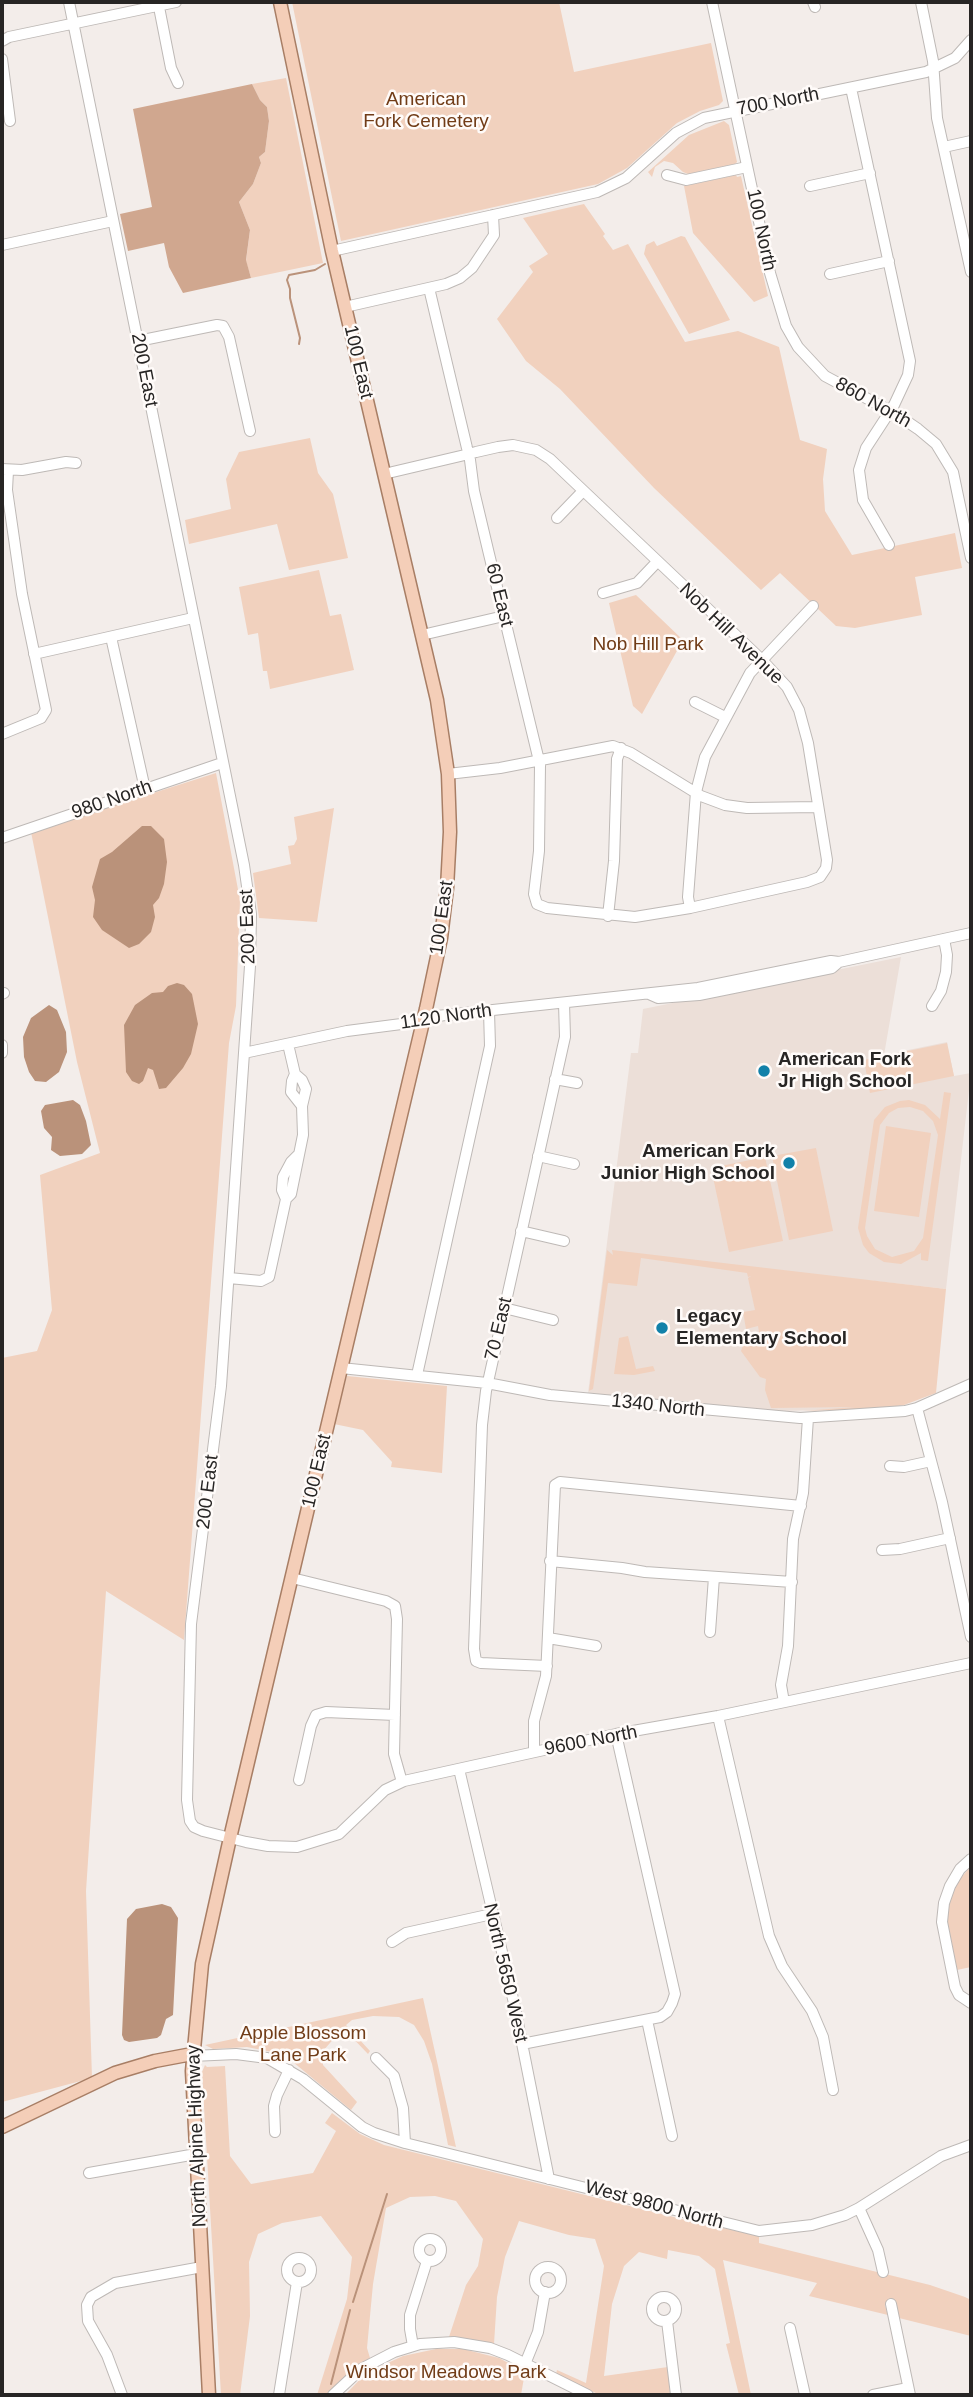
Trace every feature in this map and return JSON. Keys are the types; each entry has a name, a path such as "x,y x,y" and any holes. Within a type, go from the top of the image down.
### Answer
{"main road":[{"name":"100 East","path":"231,1834 438,956 447,888 450,832 448,774 439,710 332,251 280,2"},
{"name":"North Alpine Highway","path":"209,2395 192,2058 202,1964 231,1834"},
{"path":"2,2127 115,2073 155,2061 192,2058"},
{"path":"2,2134 122,2079 192,2058"}],"street":[{"name":"200 East","path":"69,2 251,914 250,966 217,1421 191,1624 187,1808 194,1827 231,1834"},
{"path":"5,39 176,2"},
{"name":"100 North","path":"712,2 781,314 798,347"},
{"path":"921,2 933,69 936,111 967,230 971,272"},
{"path":"158,4 172,68 178,83"},
{"name":"700 North","path":"332,251 597,192 626,178 690,125 734,111 933,69 955,58 971,40"},
{"path":"2,59 9,121"},
{"path":"851,88 910,361 908,375 860,463 859,477 863,500 889,545"},
{"path":"944,147 971,141"},
{"path":"667,175 686,180 747,167"},
{"path":"810,186 870,173"},
{"path":"345,307 453,282 467,272 494,235 493,215"},
{"path":"2,245 113,221"},
{"path":"830,274 889,261"},
{"name":"60 East","path":"429,288 469,454 474,491 541,768 539,843 534,894 537,904 547,908 608,916"},
{"path":"138,341 216,325 223,326 229,337 250,431"},
{"name":"860 North","path":"798,347 825,376 890,410 936,444 953,472 971,558"},
{"name":"Nob Hill Avenue","path":"469,454 513,445 536,450 550,459 762,660 787,687 799,710 806,733 827,860 823,873 815,880 690,908"},
{"path":"384,474 469,454"},
{"path":"2,734 45,715 24,607 5,470 76,463"},
{"path":"557,518 583,491"},
{"path":"603,593 637,583 657,562"},
{"path":"621,748 617,759 614,861 608,916 635,917 690,908 688,897 696,792 705,757 746,678 813,606"},
{"path":"422,635 504,616"},
{"path":"34,654 193,618"},
{"path":"111,636 145,789"},
{"path":"695,702 725,717"},
{"path":"448,774 500,768 605,746 621,748 696,792 734,807 818,807"},
{"name":"980 North","path":"2,838 222,763"},
{"name":"1120 North","path":"244,1053 348,1031 423,1019 649,994 658,998 699,995 832,968 839,962 971,933"},
{"path":"932,1006 941,991 946,972 944,939"},
{"name":"70 East","path":"547,1666 476,1661 474,1648 483,1408 566,1031 564,1003"},
{"path":"416,1375 490,1046 489,1012"},
{"path":"288,1044 295,1074 291,1092 302,1106"},
{"path":"2,1045 2,1052"},
{"path":"229,1278 266,1280 271,1270 303,1135 302,1106 306,1095 305,1085 295,1074"},
{"path":"555,1079 577,1083"},
{"path":"538,1156 574,1164"},
{"path":"521,1231 564,1241"},
{"path":"504,1308 553,1320"},
{"name":"1340 North","path":"341,1368 487,1383 550,1395 808,1418 886,1414 916,1408 971,1384"},
{"path":"916,1408 950,1538 971,1637"},
{"path":"784,1702 781,1685 787,1653 793,1539 801,1506 808,1418"},
{"path":"890,1466 904,1467 931,1461"},
{"path":"534,1752 534,1721 547,1666 555,1485 560,1482 801,1506"},
{"path":"882,1550 900,1549 950,1538"},
{"path":"550,1561 645,1572 792,1582"},
{"path":"710,1632 714,1577"},
{"path":"292,1578 386,1601 396,1606 394,1754 402,1782"},
{"path":"548,1638 596,1646"},
{"name":"9600 North","path":"231,1834 282,1847 297,1847 339,1834 385,1790 402,1782 616,1734 718,1716 971,1663"},
{"path":"299,1780 316,1715 326,1712 395,1714"},
{"path":"718,1716 769,1936 782,1966 812,2011 823,2037 833,2090"},
{"path":"522,2044 660,2017 667,2012 675,1994 616,1734"},
{"name":"North 5650 West","path":"459,1769 522,2044 549,2179"},
{"path":"969,2002 959,1995 955,1987 942,1922 944,1903 960,1869 971,1859"},
{"path":"392,1942 406,1933 492,1914"},
{"path":"647,2020 672,2136"},
{"name":"West 9800 North","path":"192,2058 253,2055 267,2058 303,2079 362,2127 374,2133 760,2231 812,2225 859,2208"},
{"path":"376,2057 394,2076 403,2108 405,2143"},
{"path":"275,2132 274,2106 289,2070"},
{"path":"883,2272 878,2250 859,2208 941,2155 971,2145"},
{"path":"89,2173 196,2154"},
{"path":"413,2346 410,2315 427,2261"},
{"path":"122,2395 111,2363 88,2321 87,2305 91,2297 115,2283 202,2267"},
{"path":"279,2395 297,2281"},
{"path":"524,2364 538,2332 545,2292"},
{"path":"873,2395 909,2391 891,2304"},
{"path":"667,2322 676,2395"},
{"path":"790,2328 805,2395"},
{"path":"334,2395 353,2376 375,2361 413,2346 454,2342 490,2348 570,2391 587,2395"}],"shaded area":[{"path":"252,84 267,107 269,121 265,152 259,157 261,163 253,184 239,202 250,230 246,260 251,278 183,293 169,267 164,243 128,251 120,214 152,207 133,109"},
{"path":"142,826 151,826 164,839 167,862 164,884 153,905 155,917 151,932 139,944 129,948 102,930 93,917 95,900 92,887 100,859"},
{"name":"American Fork Junior High School","path":"901,957 884,1055 947,1042 954,1076 971,1073 946,1289 866,1280 855,1409 781,1411 588,1393 631,1053 638,1053 643,1009"},
{"path":"177,983 184,985 192,994 198,1024 191,1054 166,1088 159,1089 153,1070 148,1068 139,1084 132,1081 126,1072 124,1025 135,1005 152,993 163,992 168,986"},
{"path":"49,1005 57,1010 66,1032 67,1052 59,1072 46,1082 35,1081 24,1057 23,1037 31,1018"},
{"path":"73,1100 80,1105 91,1145 82,1154 60,1156 51,1150 52,1137 44,1128 41,1111 45,1105"},
{"path":"162,1904 171,1907 178,1918 173,2015 166,2019 161,2035 157,2038 129,2042 124,2040 122,2035 127,1919 136,1909"}],"green space":[{"name":"American Fork Cemetery","path":"292,2 559,2 574,72 711,43 723,101 677,123 627,168 598,184 341,241"},
{"path":"286,78 323,263 251,278 246,261 250,230 239,202 253,184 261,163 259,157 265,152 269,121 267,107 252,84"},
{"path":"724,121 729,125 737,162 735,164 688,174 673,163 664,161 655,167 652,177 648,172 689,135"},
{"path":"741,176 768,296 754,302 693,233 684,186"},
{"path":"584,204 613,250 628,244 685,342 738,331 779,347 800,440 827,449 823,479 825,511 852,555 955,533 962,568 915,577 922,615 855,628 836,626 780,573 761,590 654,488 560,389 526,361 497,319 533,272 529,266 548,254 523,218"},
{"path":"681,236 685,237 730,320 689,334 644,254 646,245 654,241 657,246"},
{"path":"310,438 318,473 333,494 348,558 289,570 277,524 189,544 185,520 231,509 226,479 239,452"},
{"path":"319,570 330,616 341,614 354,670 270,689 267,671 263,671 258,633 248,635 239,587"},
{"name":"Nob Hill Park","path":"636,595 683,640 642,714 633,706 609,603"},
{"path":"216,773 240,900 236,1006 229,1043 184,1640 106,1591 86,1891 92,2078 2,2102 2,1358 37,1351 52,1310 40,1175 100,1153 77,1062 31,832"},
{"path":"334,808 317,922 259,918 253,873 291,864 288,846 294,845 297,839 294,817"},
{"path":"947,1043 954,1076 870,1093 864,1060"},
{"path":"944,1092 951,1093 928,1261 921,1260 921,1253 901,1264 884,1262 869,1253 863,1245 858,1228 874,1120 885,1107 909,1100 925,1105 940,1119","holes":["910,1107 923,1111 933,1121 938,1135 923,1238 914,1251 892,1257 875,1249 865,1228 880,1125 889,1113 898,1108"]},
{"path":"886,1126 931,1133 919,1217 874,1211"},
{"path":"816,1148 833,1231 789,1240 772,1156"},
{"path":"765,1157 783,1241 729,1252 711,1168"},
{"path":"607,1250 613,1255 612,1250 946,1289 936,1393 904,1405 877,1409 802,1411 855,1407 771,1408 765,1390 766,1379 760,1377 741,1351 745,1340 760,1337 758,1326 746,1329 743,1312 755,1310 748,1278 751,1276 748,1277 747,1273 641,1258 637,1286 608,1283 593,1389 589,1391"},
{"path":"628,1336 636,1369 653,1366 655,1371 634,1375 614,1374 619,1338"},
{"path":"347,1376 447,1386 442,1473 391,1467 392,1462 363,1430 334,1424"},
{"path":"971,1866 971,1967 957,1970 947,1929 948,1910 951,1895"},
{"name":"Apple Blossom Lane Park","path":"423,1998 456,2147 448,2145 432,2064 424,2041 414,2025 399,2017 373,2016 352,2020 346,2025 370,2051 368,2054 343,2028 323,2051 323,2065 357,2102 351,2110 293,2062 277,2053 247,2047 213,2049 205,2045"},
{"path":"205,2065 225,2066 230,2156 251,2184 313,2173 336,2131 325,2123 332,2113 360,2134 384,2145 702,2224 759,2235 759,2243 930,2285 965,2297 971,2300 971,2336 899,2318 895,2304 885,2305 888,2315 809,2296 817,2283 723,2260 751,2395 739,2395 726,2344 730,2343 715,2269 699,2256 668,2250 667,2259 639,2252 624,2266 612,2304 604,2376 668,2367 670,2395 600,2395 556,2374 557,2370 586,2383 604,2266 595,2239 519,2221 505,2257 497,2297 494,2344 449,2337 466,2285 478,2266 483,2239 456,2201 435,2196 410,2197 386,2208 373,2284 367,2348 370,2358 327,2395 317,2395 347,2299 352,2257 321,2216 282,2223 258,2234 249,2262 250,2316 240,2395 221,2395 202,2072"},
{"name":"Windsor Meadows Park","path":"436,2349 463,2349 499,2358 525,2372 521,2395 345,2395 366,2373 403,2356"}],"waterway":[{"path":"299,344 287,280 289,275 315,270 325,264"},
{"path":"353,2302 387,2194"},
{"path":"331,2384 350,2310"}],"place":[{"name":"American Fork Jr High School","path":"764,1071"},
{"name":"American Fork Junior High School","path":"789,1163"},
{"name":"Legacy Elementary School","path":"662,1328"}]}
